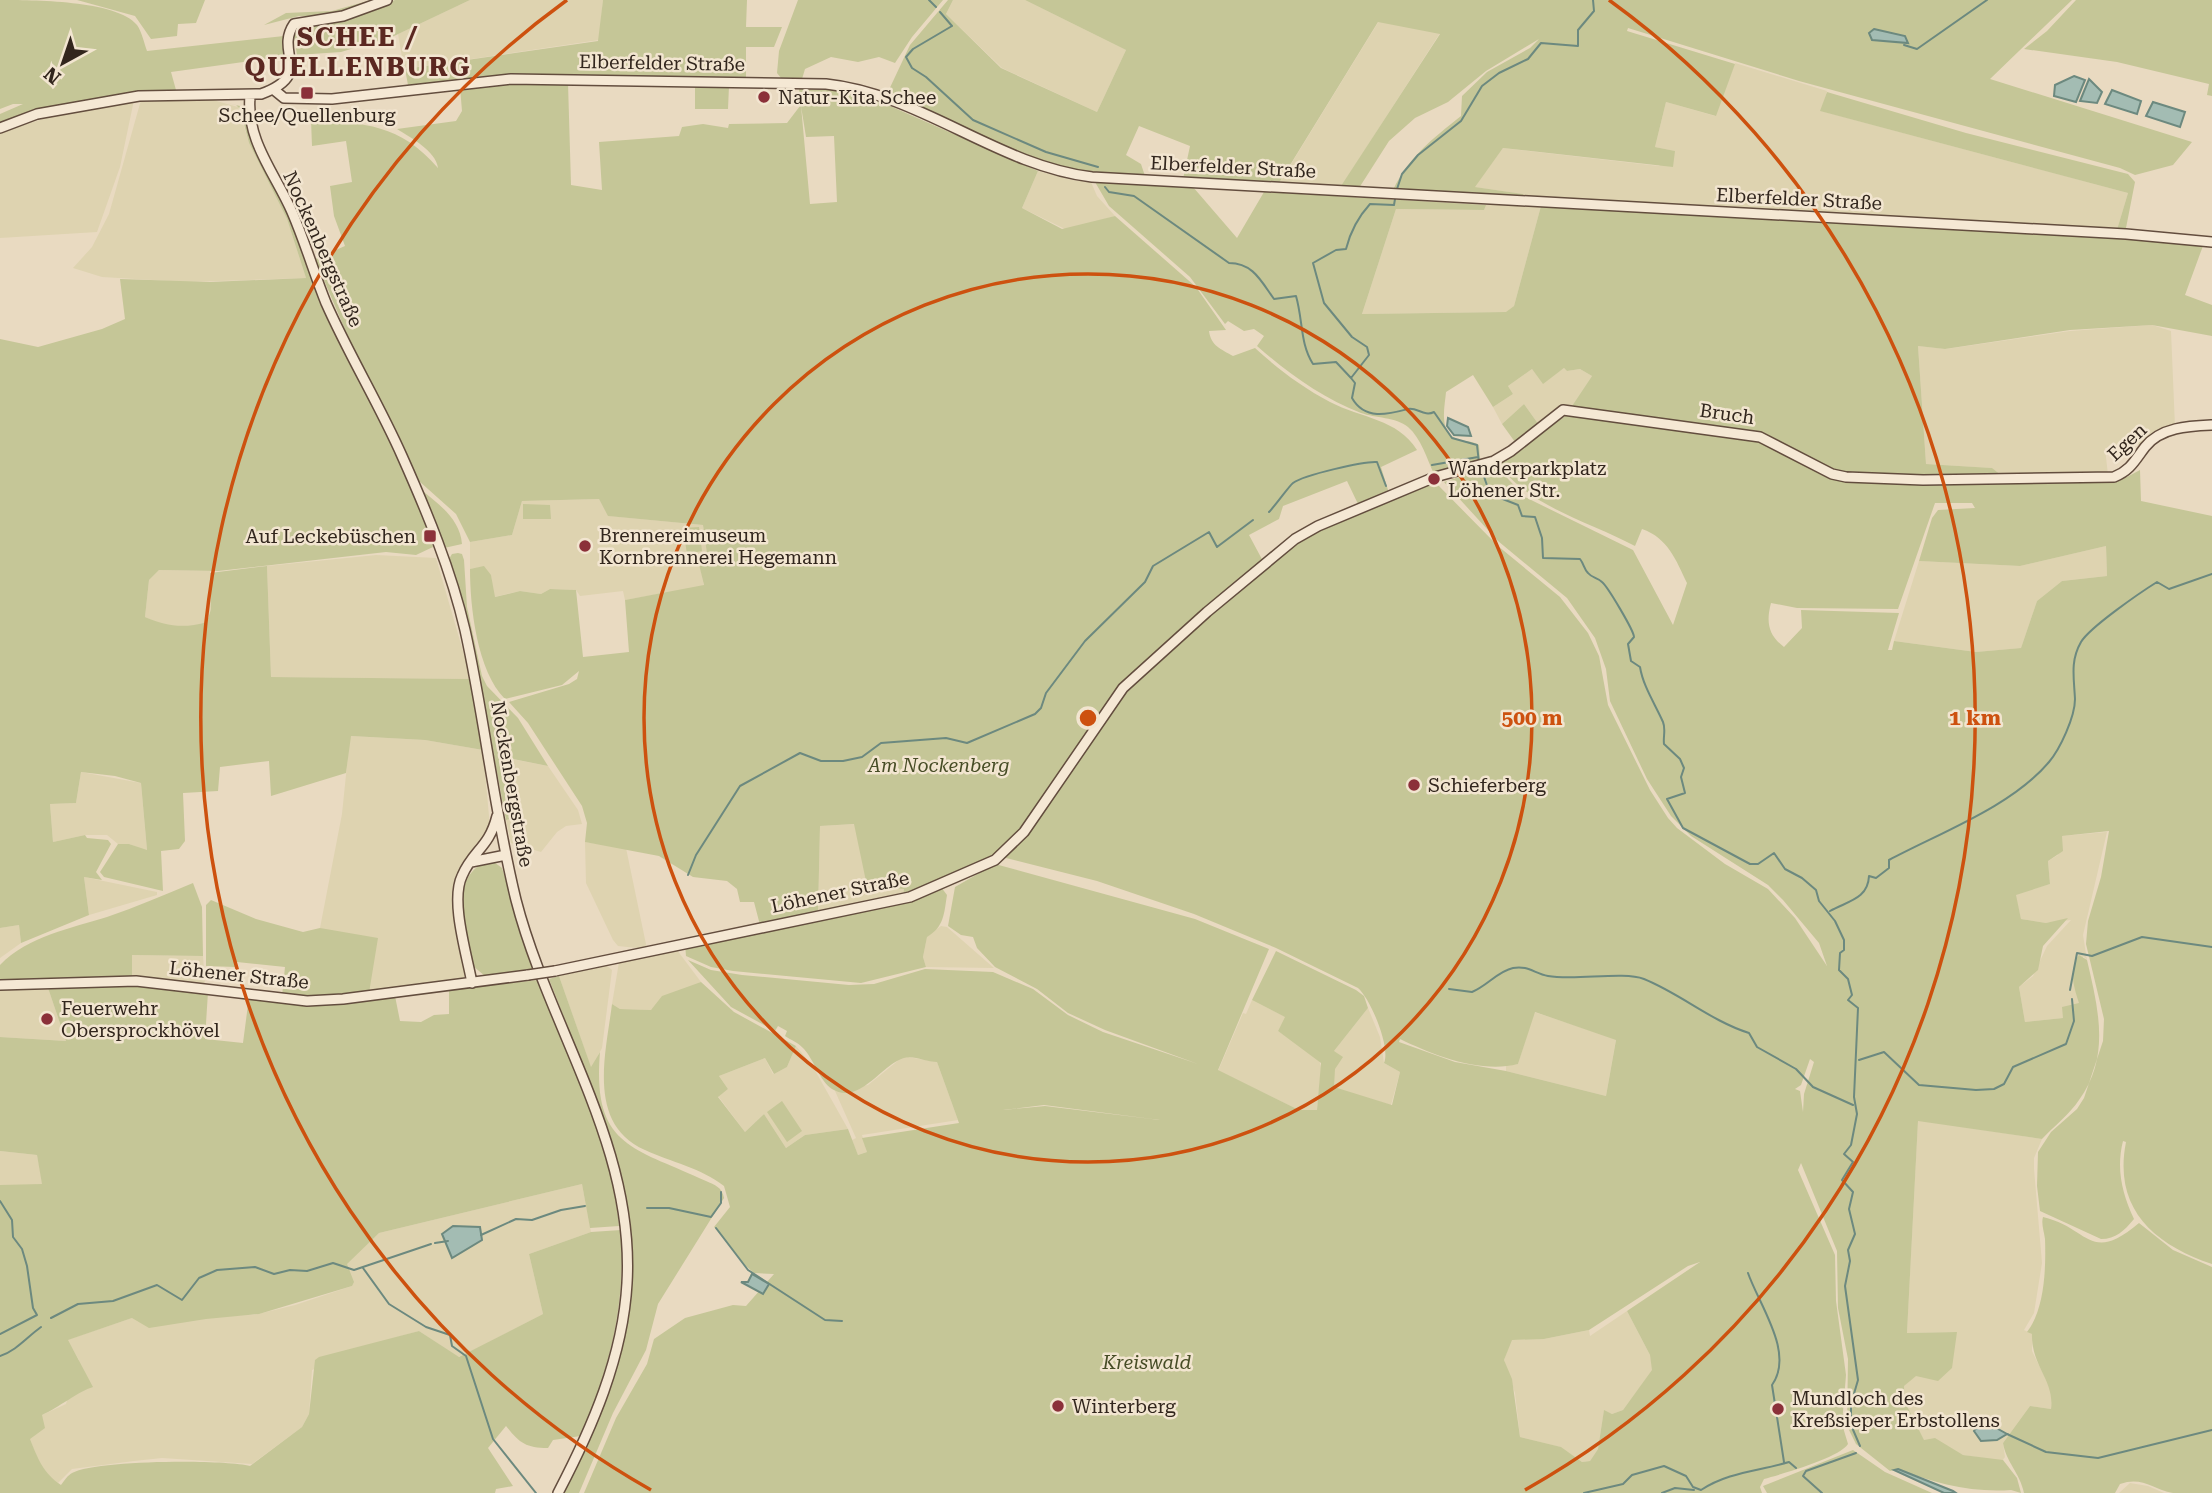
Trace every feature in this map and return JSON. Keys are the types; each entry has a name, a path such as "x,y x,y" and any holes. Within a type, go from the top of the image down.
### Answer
{"main road":[{"path":"0,128 37,114 139,96 250,96 273,89 289,77 292,57 289,36 296,23 343,16 387,0"},
{"name":"Elberfelder Straße","path":"273,89 284,98 317,99 511,79 815,83 872,93 1039,165 1085,176 2126,234 2212,243"},
{"name":"Nockenbergstraße","path":"250,96 254,139 292,212 326,302 401,453 442,552 470,650 505,850 524,925 602,1126 619,1191 625,1233 627,1283 608,1380 558,1493"},
{"name":"Bruch","path":"1435,477 1478,465 1511,451 1563,410 1571,409 1760,437 1832,474 1846,477 1923,480 2066,477"},
{"name":"Egen","path":"2066,477 2114,477 2133,466 2146,445 2160,434 2212,425"},
{"name":"Löhener Straße","path":"0,985 136,981 307,1001 555,971 910,897 995,860 1024,832 1123,688 1207,612 1295,539 1318,526 1435,477"},
{"path":"472,983 457,890 471,862 493,833 498,810"},
{"path":"484,848 505,850"},
{"path":"471,862 505,850"}],"shaded area":[{"path":"470,0 603,0 599,40 404,69 398,34"},
{"path":"953,0 1025,0 1126,50 1097,112 1002,68 946,14"},
{"path":"1379,21 1440,33 1341,187 1280,182"},
{"path":"1735,63 1827,91 1821,111 2128,193 2116,233 1524,198 1523,194 1474,187 1503,148 1659,166 1674,151 1655,147 1666,102 1715,116"},
{"path":"134,100 120,167 97,232 0,238 0,132 70,111"},
{"path":"141,100 213,100 238,107 249,143 287,219 306,278 187,282 102,277 73,268 92,247 109,214"},
{"path":"1038,171 1091,182 1097,196 1115,216 1067,230 1022,208"},
{"path":"1485,205 1541,206 1514,306 1507,312 1362,314 1396,209 1484,210"},
{"path":"2152,325 2171,331 2175,427 2145,444 2105,448 2108,475 2002,475 1991,468 1926,464 1918,346 1946,349 2070,331"},
{"path":"1564,368 1567,371 1580,369 1592,376 1572,406 1562,407 1539,425 1524,404 1502,424 1493,407 1513,394 1508,386 1532,369 1543,383"},
{"name":"Auf Leckebüschen","path":"599,499 609,516 703,525 707,554 698,556 704,586 625,600 623,591 580,596 576,590 550,589 541,594 520,591 494,597 491,576 484,567 470,569 470,542 512,535 522,501"},
{"path":"2106,546 2107,576 2062,581 2037,601 2021,648 1976,652 1894,641 1919,561 2020,566"},
{"path":"376,555 436,558 471,679 271,677 267,566"},
{"path":"159,570 210,571 211,609 207,622 193,626 165,626 145,617 149,580"},
{"path":"350,736 425,740 483,750 490,827 484,841 460,867 454,881 453,896 464,977 369,993 320,928 342,814"},
{"path":"502,757 548,766 578,810 582,824 566,826 557,832 541,852 511,843 506,820 510,819 510,808"},
{"path":"81,772 141,783 147,851 129,844 118,844 107,835 85,835 53,842 50,804 76,803"},
{"path":"914,821 903,897 818,913 820,826"},
{"path":"2107,832 2083,935 2087,960 2083,956 2080,1003 2063,1018 2025,1022 2019,987 2033,976 2047,946 2071,920 2046,923 2021,919 2015,894 2050,884 2048,861 2058,855 2062,836"},
{"path":"585,842 626,848 647,949 618,946 613,940 586,883"},
{"path":"84,877 157,892 157,895 89,915"},
{"path":"19,925 21,943 0,958 0,928"},
{"path":"941,926 947,927 994,968 926,967 923,957 927,936"},
{"path":"674,946 701,982 651,1010 620,1009 612,1004 619,962"},
{"path":"131,955 203,956 205,986 132,979"},
{"path":"606,965 612,970 602,1048 591,1068 559,976"},
{"path":"48,988 66,1041 0,1037 0,990"},
{"path":"1252,1000 1286,1017 1278,1031 1319,1059 1321,1068 1317,1110 1299,1110 1218,1071 1243,1013 1246,1014"},
{"path":"1368,1008 1380,1037 1384,1063 1400,1072 1391,1105 1334,1088 1334,1051"},
{"path":"1534,1012 1616,1039 1606,1096 1506,1071 1506,1066 1518,1064"},
{"path":"796,1046 812,1065 848,1129 805,1135 786,1148 764,1114 745,1132 718,1096 728,1089 719,1076 765,1058 773,1074 787,1067"},
{"path":"908,1057 937,1062 958,1120 862,1135 867,1152 858,1155 852,1140 856,1138 835,1091 868,1085 900,1059"},
{"path":"1918,1120 2042,1139 2034,1158 2034,1169 2042,1263 2034,1313 2024,1330 2032,1334 2032,1351 2053,1394 2051,1409 2030,1406 2003,1443 2005,1457 2002,1461 1963,1455 1924,1441 1905,1402 1904,1386 1956,1332 1907,1333"},
{"path":"0,1151 37,1155 43,1185 0,1185"},
{"path":"582,1184 591,1232 529,1254 543,1314 458,1357 419,1331 387,1340 312,1370 309,1414 302,1427 252,1464 162,1458 72,1469 58,1483 43,1473 29,1437 42,1415 66,1404 79,1360 67,1340 132,1318 254,1315 295,1305 352,1286 341,1265 379,1233"},
{"path":"1627,1311 1650,1355 1653,1370 1623,1410 1612,1414 1604,1411 1598,1449 1590,1461 1582,1462 1560,1447 1520,1437 1515,1393 1504,1360 1511,1340 1544,1339 1589,1330 1590,1336"},
{"path":"2130,1483 2148,1486 2164,1493 2119,1493"}],"green space":[{"path":"0,0 73,3 112,11 137,25 147,51 284,36 287,56 171,72 176,90 87,101 0,124 0,114 23,104 13,104 0,109"},
{"path":"77,0 205,0 196,23 178,24 177,36 151,39 135,16"},
{"path":"379,0 322,16 299,16 264,25 286,13 332,11"},
{"path":"395,0 470,0 394,36 341,52 297,55 294,35 299,28 348,18"},
{"path":"603,0 747,0 746,27 782,27 774,47 746,47 746,77 535,75 408,85 405,69 598,41"},
{"path":"798,0 943,0 912,37 895,63 879,57 858,62 831,57 805,69 802,79 781,78 777,73 779,51"},
{"path":"948,0 953,0 946,14 1001,68 1097,112 1126,50 1025,0 2072,0 1990,79 2192,142 2173,165 2135,175 2120,168 1799,81 1628,28 1627,31 1735,64 1716,116 1666,102 1655,147 1675,151 1673,167 1503,148 1475,187 1523,194 1524,198 1393,190 1414,158 1461,116 1462,96 1487,72 1530,48 1539,39 1486,71 1448,102 1415,118 1389,141 1359,188 1341,186 1440,34 1378,22 1279,183 1183,179 1190,146 1139,126 1126,155 1141,164 1145,176 1071,171 1048,165 887,94 910,45"},
{"path":"2076,0 2212,0 2212,96 2207,95 2209,84 2117,62 2024,49 2047,31"},
{"name":"Am Nockenberg","path":"521,82 568,83 571,185 602,190 599,142 679,136 682,127 703,124 728,128 729,124 787,123 800,106 799,89 835,90 874,99 1038,171 1022,208 1062,229 1115,216 1196,287 1226,330 1209,331 1217,346 1233,356 1255,348 1281,370 1330,402 1389,425 1409,440 1417,450 1381,467 1389,493 1358,504 1347,481 1283,506 1279,519 1249,535 1264,563 1199,615 1092,725 1025,827 994,858 903,897 904,889 867,886 854,824 820,826 818,913 760,925 754,902 740,902 737,889 727,881 693,877 659,856 585,842 587,823 582,806 528,723 509,702 569,684 577,679 579,671 562,685 505,699 488,672 474,619 470,569 484,566 491,575 495,597 520,591 541,594 550,589 576,590 583,657 629,652 625,600 704,585 697,556 707,554 703,525 608,516 599,499 522,501 512,535 470,542 456,514 419,481 398,434 355,353 315,259 345,246 334,216 330,186 352,182 346,141 312,146 311,120 365,125 395,134 424,153 438,168 428,151 397,129 456,121 462,111 460,87","holes":["801,106 806,137 834,136 837,202 810,204"]},
{"path":"695,86 729,86 728,109 695,109"},
{"path":"1827,92 1966,133 2128,174 2135,182 2125,233 2116,233 2128,193 1820,111"},
{"path":"236,105 240,106 254,150 282,201 335,331 387,435 421,512 433,547 416,555 386,552 218,571 159,570 149,580 145,617 175,626 207,622 211,609 210,573 267,566 271,677 471,679 483,750 425,740 351,736 346,773 271,796 269,761 220,767 218,791 183,793 185,841 179,849 161,851 163,891 104,877 100,872 118,844 129,844 147,850 141,783 115,776 81,772 76,803 50,804 53,842 85,835 87,838 108,840 111,844 96,872 102,880 84,877 89,915 21,943 19,925 0,928 0,339 38,347 102,329 125,319 120,279 210,282 306,278 287,219 249,143 240,109"},
{"path":"1095,182 1193,187 1237,238 1264,192 1486,205 1484,210 1396,209 1362,314 1506,312 1514,306 1541,206 2204,243 2185,295 2212,305 2212,336 2152,325 2070,330 1945,349 1918,346 1926,464 1992,468 2001,475 1903,477 1836,473 1765,437 1572,406 1592,376 1580,369 1567,371 1564,368 1543,384 1532,369 1508,386 1513,394 1493,407 1473,375 1446,392 1444,418 1447,431 1457,439 1479,445 1480,460 1434,474 1420,443 1408,427 1392,419 1361,413 1333,400 1293,375 1257,346 1264,336 1254,329 1244,331 1228,321 1225,324 1190,277 1109,206"},
{"path":"1524,404 1539,425 1515,442 1502,424"},
{"name":"Kreiswald","path":"1568,414 1764,441 1830,476 2108,479 2127,477 2140,470 2141,501 2212,516 2212,1264 2172,1246 2142,1220 2132,1204 2126,1186 2126,1142 2123,1141 2121,1181 2134,1219 2123,1231 2111,1238 2101,1239 2040,1211 2037,1186 2038,1152 2051,1132 2077,1109 2089,1084 2071,1111 2042,1139 1918,1121 1907,1333 1957,1332 1952,1368 1938,1381 1916,1376 1904,1386 1905,1402 1924,1440 1935,1438 1963,1455 2003,1460 2017,1478 2021,1493 1968,1488 1939,1483 1898,1469 1890,1471 1856,1444 1847,1426 1848,1359 1838,1308 1837,1251 1801,1163 1798,1170 1835,1255 1836,1301 1846,1375 1842,1424 1848,1444 1822,1460 1764,1479 1760,1487 1762,1493 584,1493 616,1418 647,1364 654,1339 685,1318 733,1305 746,1306 774,1274 754,1273 714,1227 730,1207 724,1186 696,1170 645,1150 626,1138 614,1123 604,1086 612,1004 620,1009 651,1010 662,996 701,982 734,1012 796,1046 787,1067 774,1074 765,1058 719,1076 728,1089 718,1097 745,1132 764,1114 786,1148 805,1135 848,1129 858,1155 867,1152 862,1138 959,1123 937,1062 904,1058 852,1092 842,1093 832,1089 804,1049 785,1036 787,1031 778,1026 775,1031 731,1007 688,960 711,970 742,975 849,985 874,984 925,969 993,972 1033,989 1068,1015 1103,1032 1198,1064 1105,1030 1068,1013 1037,989 995,967 977,948 973,937 961,935 948,926 955,887 995,864 1195,919 1269,949 1218,1070 1299,1110 1317,1110 1321,1063 1278,1031 1285,1017 1252,1000 1276,951 1356,990 1364,996 1368,1008 1334,1051 1343,1057 1335,1069 1334,1087 1392,1105 1400,1072 1384,1063 1385,1046 1378,1023 1363,993 1358,988 1276,948 1194,914 1097,881 1002,857 1125,688 1296,541 1434,481 1498,546 1560,597 1588,633 1599,656 1608,705 1650,790 1668,818 1677,828 1725,864 1768,889 1795,918 1827,966 1819,943 1768,885 1691,836 1671,816 1647,779 1610,701 1606,669 1595,638 1567,598 1498,541 1444,482 1495,465 1525,497 1633,550 1673,625 1687,583 1670,551 1658,538 1642,529 1635,546 1561,512 1526,491 1511,479 1499,464","holes":["1935,503 1972,503 1975,508 1938,510 1932,518 1919,561 2020,566 2106,546 2107,576 2062,581 2037,601 2021,648 1976,652 1894,641 1892,650 1888,650 1899,613 1801,610 1802,628 1784,647 1775,638 1769,622 1771,603 1797,608 1898,609","2109,831 2101,877 2088,921 2086,944 2104,1019 2103,1041 2096,1061 2098,1049 2095,996 2087,960 2079,955 2073,973 2079,1003 2062,1007 2063,1018 2025,1022 2019,987 2038,970 2043,946 2068,918 2046,923 2021,919 2016,895 2050,884 2048,861 2063,851 2062,836","1535,1012 1616,1040 1606,1096 1506,1071 1455,1062 1399,1042 1400,1039 1442,1057 1473,1065 1489,1067 1518,1064","1810,1059 1814,1062 1804,1094 1803,1112 1800,1091 1795,1089 1801,1085","1044,1105 1160,1120 1045,1106 1003,1110","1700,1262 1627,1311 1650,1355 1652,1370 1623,1410 1612,1414 1604,1410 1598,1449 1590,1461 1582,1462 1561,1447 1520,1437 1512,1379 1504,1360 1512,1340 1544,1339 1589,1330 1688,1266"]},
{"path":"420,489 453,520 462,544 444,548"},
{"path":"523,504 550,505 551,519 523,519"},
{"path":"699,527 702,551 687,554 683,528"},
{"path":"452,554 462,554 464,560 467,607 482,676 487,686 518,718 548,766 503,757 510,819 506,820 479,677 449,559"},
{"path":"485,862 494,862 502,868 533,969 485,976 473,966 464,923 462,894 473,871"},
{"path":"193,883 202,907 203,956 132,955 132,979 0,983 0,965 11,955 37,940 118,913"},
{"path":"941,887 947,895 945,908 937,929 927,937 923,957 926,967 861,983 733,971 711,967 686,956 685,944"},
{"path":"211,900 256,919 303,932 320,928 378,938 369,993 307,998 282,996 285,967 237,962 236,967 206,966 206,905"},
{"path":"559,976 591,1067 600,1052 599,1083 603,1107 611,1126 638,1150 715,1185 722,1191 724,1198 658,1304 646,1350 613,1413 579,1493 562,1493 597,1419 619,1353 628,1292 628,1234 618,1177 601,1117 549,979"},
{"path":"538,980 588,1100 615,1194 619,1226 590,1228 582,1184 379,1233 347,1264 354,1282 352,1286 259,1314 149,1328 132,1318 68,1340 93,1387 42,1415 45,1428 30,1439 45,1470 61,1485 72,1473 106,1465 188,1462 250,1466 302,1427 309,1414 315,1360 319,1357 419,1331 459,1357 543,1314 529,1254 591,1232 621,1230 621,1284 614,1335 600,1386 581,1436 553,1440 548,1448 540,1448 523,1443 506,1426 488,1448 513,1486 496,1489 495,1493 0,1493 0,1185 42,1184 37,1155 0,1151 0,1037 66,1041 48,988 133,984 208,992 205,1039 243,1043 249,997 345,1003 395,996 400,1021 421,1022 434,1015 449,1014 449,990"},
{"path":"782,1101 802,1131 787,1142 767,1112"},
{"path":"2043,1217 2099,1242 2110,1241 2139,1223 2173,1250 2212,1267 2212,1493 2173,1493 2135,1481 2120,1484 2115,1493 2024,1493 2003,1443 2030,1406 2051,1409 2050,1390 2035,1355 2032,1334 2027,1332 2038,1312 2043,1287"},
{"path":"1853,1450 1885,1472 1932,1493 1767,1493 1763,1486"}],"water":[{"path":"1874,29 1905,36 1908,43 1872,40 1869,33"},
{"path":"2074,76 2085,80 2076,102 2054,96 2055,85"},
{"path":"2089,79 2102,92 2097,103 2080,101"},
{"path":"2112,90 2141,101 2137,114 2105,104"},
{"path":"2153,102 2185,112 2180,127 2146,116"},
{"path":"1448,418 1468,427 1471,436 1454,435 1447,426"},
{"path":"453,1226 480,1227 482,1240 452,1258 442,1234"},
{"path":"752,1274 769,1284 763,1294 741,1282 748,1282"},
{"path":"1982,1420 2007,1434 1997,1440 1981,1441 1974,1431"},
{"path":"1898,1469 1956,1493 1944,1493 1894,1470"}],"waterway":[{"path":"929,0 936,7"},
{"path":"1397,189 1402,174 1418,155 1461,121 1482,86 1499,73 1528,59 1541,43 1578,46 1578,30 1594,11 1593,0"},
{"path":"1904,45 1917,49 1987,0"},
{"path":"940,12 952,26 913,49 906,57 912,68 926,77 973,120 1046,152 1098,167"},
{"path":"1105,187 1109,192 1134,196 1229,263 1244,266 1260,280 1274,299 1296,296 1304,340 1313,364 1336,362 1351,378"},
{"path":"1395,199 1394,205 1370,204 1355,225 1346,249 1336,250 1313,263 1324,303 1352,337 1367,347 1369,355 1351,378 1355,383 1352,398 1357,405 1370,413 1385,414 1411,409 1434,412 1452,438 1477,445 1479,463"},
{"path":"1432,465 1478,457"},
{"path":"1269,512 1293,483 1348,466 1377,462 1386,486"},
{"path":"1481,468 1490,494 1518,505 1522,516 1535,517 1542,538 1543,558 1580,559 1588,573 1600,581 1615,600 1633,633 1634,637 1628,644 1631,661 1640,667 1646,688 1663,722 1664,744 1680,759 1684,768 1681,777 1685,793 1667,799 1683,828 1750,864 1758,864 1774,853 1785,869 1816,890 1819,901 1835,921 1844,940 1839,970 1848,979 1852,995 1848,1000 1858,1008 1854,1097 1857,1114 1851,1145 1844,1154 1853,1162 1842,1180 1853,1192 1849,1209 1855,1234 1848,1250 1850,1261 1845,1286 1858,1380 1851,1404 1851,1425 1860,1446"},
{"path":"688,875 696,855 740,786 800,753 821,761 843,761 862,757 881,743 946,738 967,743 1035,714 1041,708 1046,693 1085,641 1145,582 1153,566 1209,532 1217,547 1253,520"},
{"path":"1830,911 1861,895 1868,884 1869,876 1876,878 1889,868 1889,860 1995,806 2033,778 2049,762 2070,723 2075,699 2074,663 2078,649 2094,628 2157,582 2169,589 2212,574"},
{"path":"2070,990 2077,953 2092,956 2142,937 2212,947"},
{"path":"1449,989 1472,992 1502,972 1518,967 1559,977 1624,976 1644,979 1722,1022 1749,1033 1757,1047 1796,1069 1813,1087 1853,1105"},
{"path":"1859,1060 1884,1052 1919,1085 1994,1089 2004,1084 2013,1067 2066,1044 2074,1021 2072,999"},
{"path":"647,1208 669,1208 711,1217 721,1203 721,1192"},
{"path":"0,1201 12,1220 13,1237 22,1249 33,1308 37,1315 0,1334"},
{"path":"481,1235 516,1219 532,1220 561,1210 585,1206"},
{"path":"716,1228 748,1270 825,1320 842,1321"},
{"path":"435,1243 448,1241"},
{"path":"51,1318 78,1304 113,1301 157,1285 182,1300 199,1278 217,1270 255,1267 274,1274 290,1270 307,1271 333,1263 354,1270 431,1244"},
{"path":"363,1268 389,1304 426,1327 450,1335 452,1346 466,1356 493,1439 536,1493"},
{"path":"1748,1273 1773,1329 1780,1358 1772,1385 1784,1462"},
{"path":"0,1356 41,1327"},
{"path":"2007,1434 2046,1452 2098,1458 2212,1430"},
{"path":"1822,1493 1803,1476 1806,1471 1856,1453"},
{"path":"1584,1493 1623,1484 1632,1475 1664,1466 1686,1476 1693,1487 1701,1490 1733,1476 1789,1462 1796,1468"},
{"path":"1662,1493 1675,1488 1694,1490"}],"place":[{"name":"Schee/Quellenburg","path":"307,93"},
{"name":"Natur-Kita Schee","path":"764,97"},
{"name":"Wanderparkplatz Löhener Str.","path":"1434,479"},
{"name":"Auf Leckebüschen","path":"430,536"},
{"name":"Brennereimuseum Kornbrennerei Hegemann","path":"585,546"},
{"name":"Schieferberg","path":"1414,785"},
{"name":"Feuerwehr Obersprockhövel","path":"47,1019"},
{"name":"Winterberg","path":"1058,1406"},
{"name":"Mundloch des Kreßsieper Erbstollens","path":"1778,1409"}],"district":[{"name":"SCHEE / QUELLENBURG","path":"358,52"}]}
